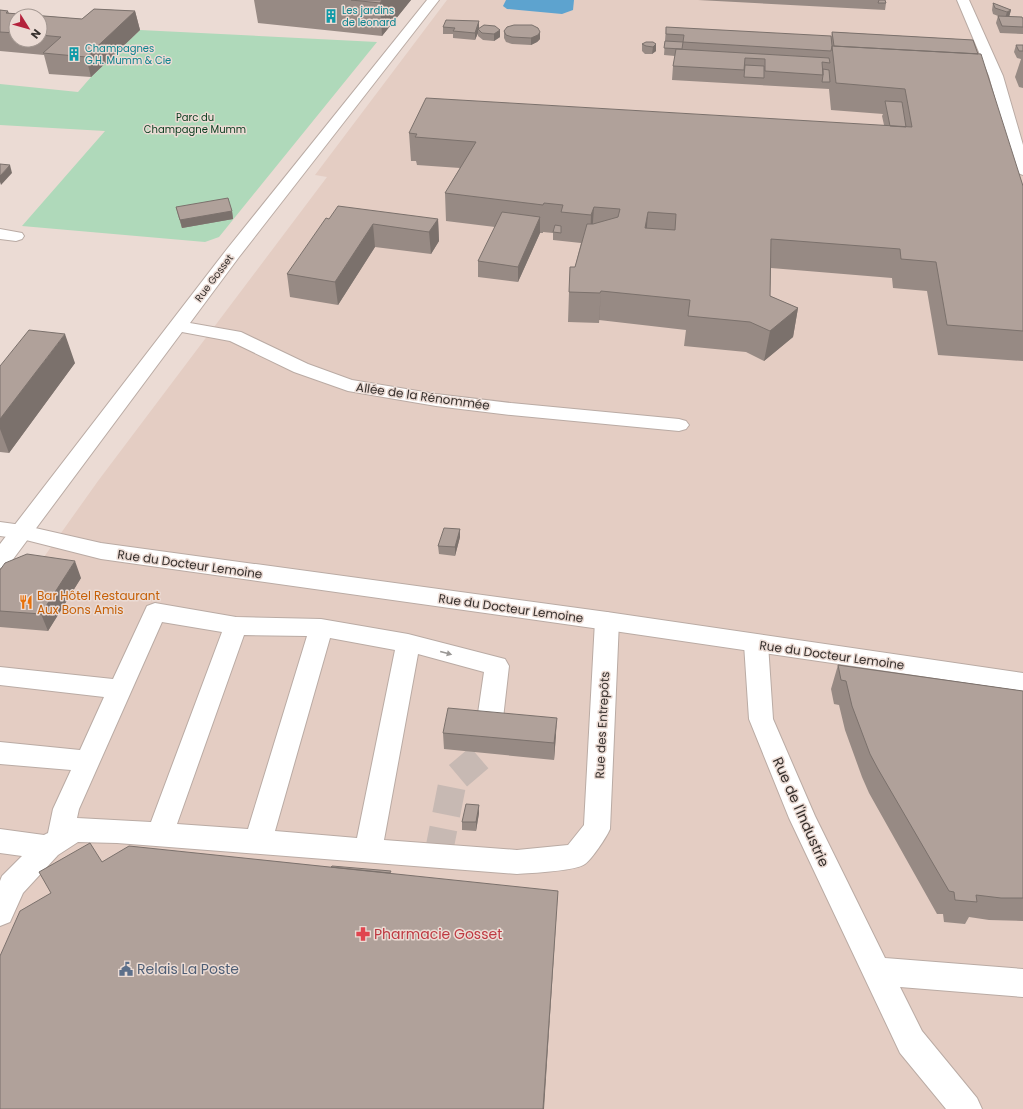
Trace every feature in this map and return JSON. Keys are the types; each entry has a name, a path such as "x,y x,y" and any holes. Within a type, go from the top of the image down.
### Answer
{"street":[{"name":"Rue Gosset","path":"0,560 11,530 71,465 179,326 233,253 433,0"},
{"path":"963,0 996,76 1023,170"},
{"name":"Allée de la Rénommée","path":"179,326 235,336 301,368 348,385 436,400 511,409 679,425"},
{"name":"Rue du Docteur Lemoine","path":"11,530 101,551 607,621 1023,682"},
{"path":"54,842 66,809 155,612 236,626 321,628 408,643 497,666 490,728"},
{"name":"Rue des Entrepôts","path":"368,850 517,862 575,856 596,829 607,621"},
{"path":"160,834 236,626"},
{"path":"258,842 321,628"},
{"path":"0,913 12,885 54,842 74,830 160,834 368,850 408,643"},
{"name":"Rue de l'Industrie","path":"756,644 761,719 802,818 911,1042 966,1109"},
{"path":"0,676 120,689"},
{"path":"0,753 88,761"},
{"path":"0,841 54,842"},
{"path":"876,971 1023,983"}],"shaded area":[{"path":"447,0 1023,0 1023,1109 0,1109 0,595 34,571 98,481 327,177 315,175"}],"green space":[{"name":"Parc du Champagne Mumm","path":"140,30 377,42 219,237 205,242 22,226 105,131 0,125 0,84 78,92 91,77"}],"water":[{"path":"506,0 574,0 573,10 562,14 507,9 503,6"}],"building":[{"path":"351,0 382,0 380,3"},
{"path":"879,0 885,0 886,3 878,3"},
{"path":"993,3 1011,10 1007,12 995,8"},
{"path":"94,9 135,11 86,57 43,53 61,37 48,36 48,16 82,19"},
{"path":"0,10 8,11 6,13 8,13 8,32 0,32"},
{"path":"998,16 1022,17 1023,27 1002,26"},
{"path":"446,20 479,21 475,33 453,31 455,28 443,27"},
{"path":"484,25 495,26 500,30 494,34 482,33 478,29"},
{"path":"514,25 532,25 538,28 540,32 538,35 531,38 512,37 506,35 504,31 507,27"},
{"path":"666,27 831,36 832,46 831,51 683,42 684,35 666,34"},
{"path":"832,32 973,40 978,54 834,46"},
{"path":"665,41 683,42 682,49 664,48"},
{"path":"646,42 653,42 656,44 653,47 642,44"},
{"path":"1016,45 1023,45 1023,51 1019,51"},
{"path":"832,46 981,54 1023,186 1023,331 947,325 936,262 901,259 900,249 771,239 770,296 798,308 770,331 750,322 688,316 690,300 601,291 600,293 569,292 570,267 575,267 587,224 593,224 618,217 620,209 594,207 591,215 561,212 563,205 544,203 543,205 445,193 476,142 415,137 417,134 409,133 426,98 912,127 905,89 836,83","holes":["648,212 676,214 675,230 645,228"]},
{"path":"676,49 829,58 830,63 822,62 823,75 765,71 765,59 745,58 744,70 673,66"},
{"path":"745,65 764,66 764,78 744,77"},
{"path":"823,69 829,70 830,82 822,82"},
{"path":"885,101 902,102 906,127 890,126"},
{"path":"0,164 10,165 0,176"},
{"path":"228,198 232,211 180,220 176,207"},
{"path":"338,206 438,219 429,232 373,224 335,282 287,274 326,218 329,219"},
{"path":"502,212 540,217 518,267 478,261"},
{"path":"555,225 561,226 561,233 553,232"},
{"path":"29,330 65,334 0,419 0,366"},
{"path":"444,528 460,529 455,547 438,546"},
{"path":"27,554 75,561 41,614 0,611 0,570 5,563"},
{"path":"838,665 1023,691 1023,898 1001,898 976,895 977,902 955,900 954,892 949,891 870,754 852,706 846,681 841,680"},
{"path":"448,708 557,718 554,743 443,733"},
{"path":"466,804 479,805 476,822 462,822"},
{"path":"90,843 102,862 129,846 558,891 543,1109 0,1109 0,956 20,911 51,893 39,872"},
{"path":"331,867 391,871 390,873"}],"tunnel":[{"path":"438,856 453,780 486,752 489,727"}],"place":[{"name":"Les jardins de leonard","path":"331,16"},
{"name":"Champagnes G.H. Mumm & Cie","path":"74,54"},
{"name":"Bar Hôtel Restaurant Aux Bons Amis","path":"26,602"},
{"name":"Pharmacie Gosset","path":"363,934"},
{"name":"Relais La Poste","path":"126,969"}]}
